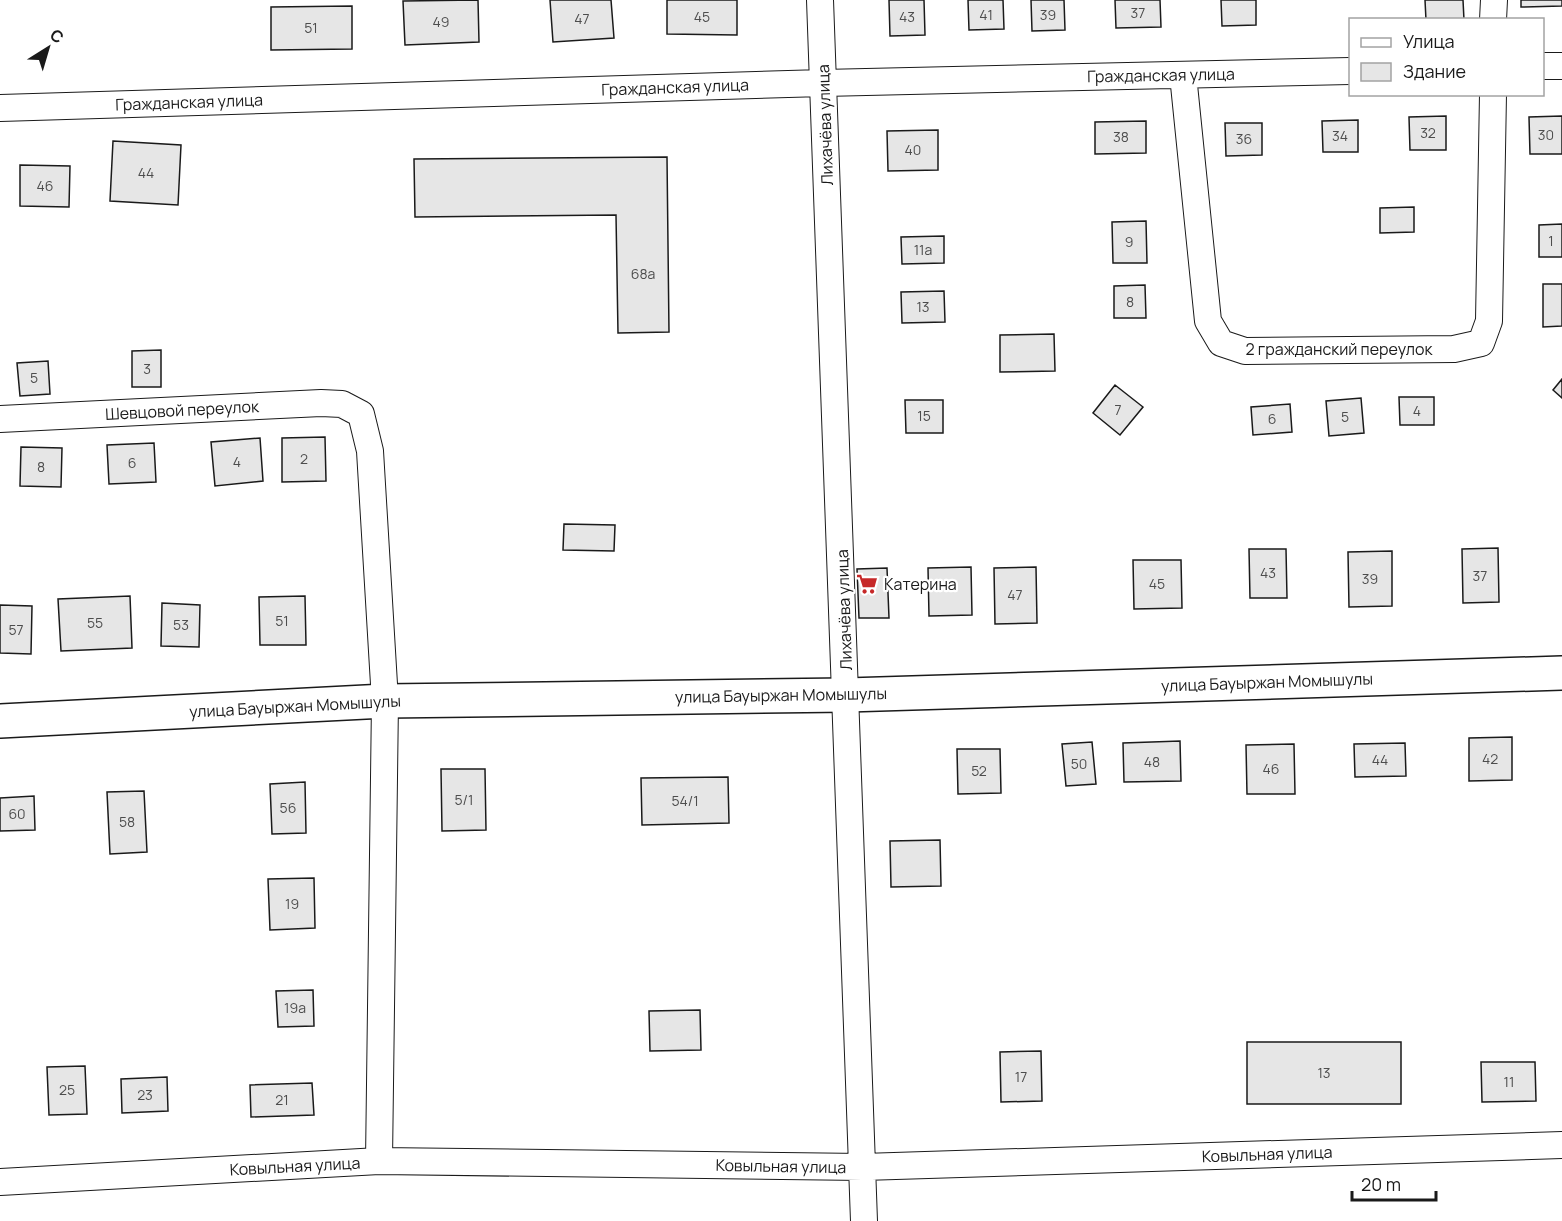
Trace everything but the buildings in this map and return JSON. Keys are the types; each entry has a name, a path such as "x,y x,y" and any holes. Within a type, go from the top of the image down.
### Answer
{"street":[{"name":"Лихачёва улица","path":"820,0 847,695 864,1221"},
{"path":"1493,18 1494,0"},
{"path":"1544,66 1562,66"},
{"name":"Гражданская улица","path":"0,108 823,83 1349,71"},
{"name":"2 гражданский переулок","path":"1183,75 1208,321 1221,343 1245,351 1454,349 1481,343 1489,321 1493,96"},
{"name":"Шевцовой переулок","path":"0,419 321,403 342,404 361,414 370,451 385,702"},
{"name":"улица Бауыржан Момышулы","path":"0,721 385,702 847,695 1562,673"},
{"path":"379,1161 385,702"},
{"name":"Ковыльная улица","path":"0,1182 379,1161 863,1167 1562,1145"}],"place":[{"name":"Катерина","path":"867,584"}]}
